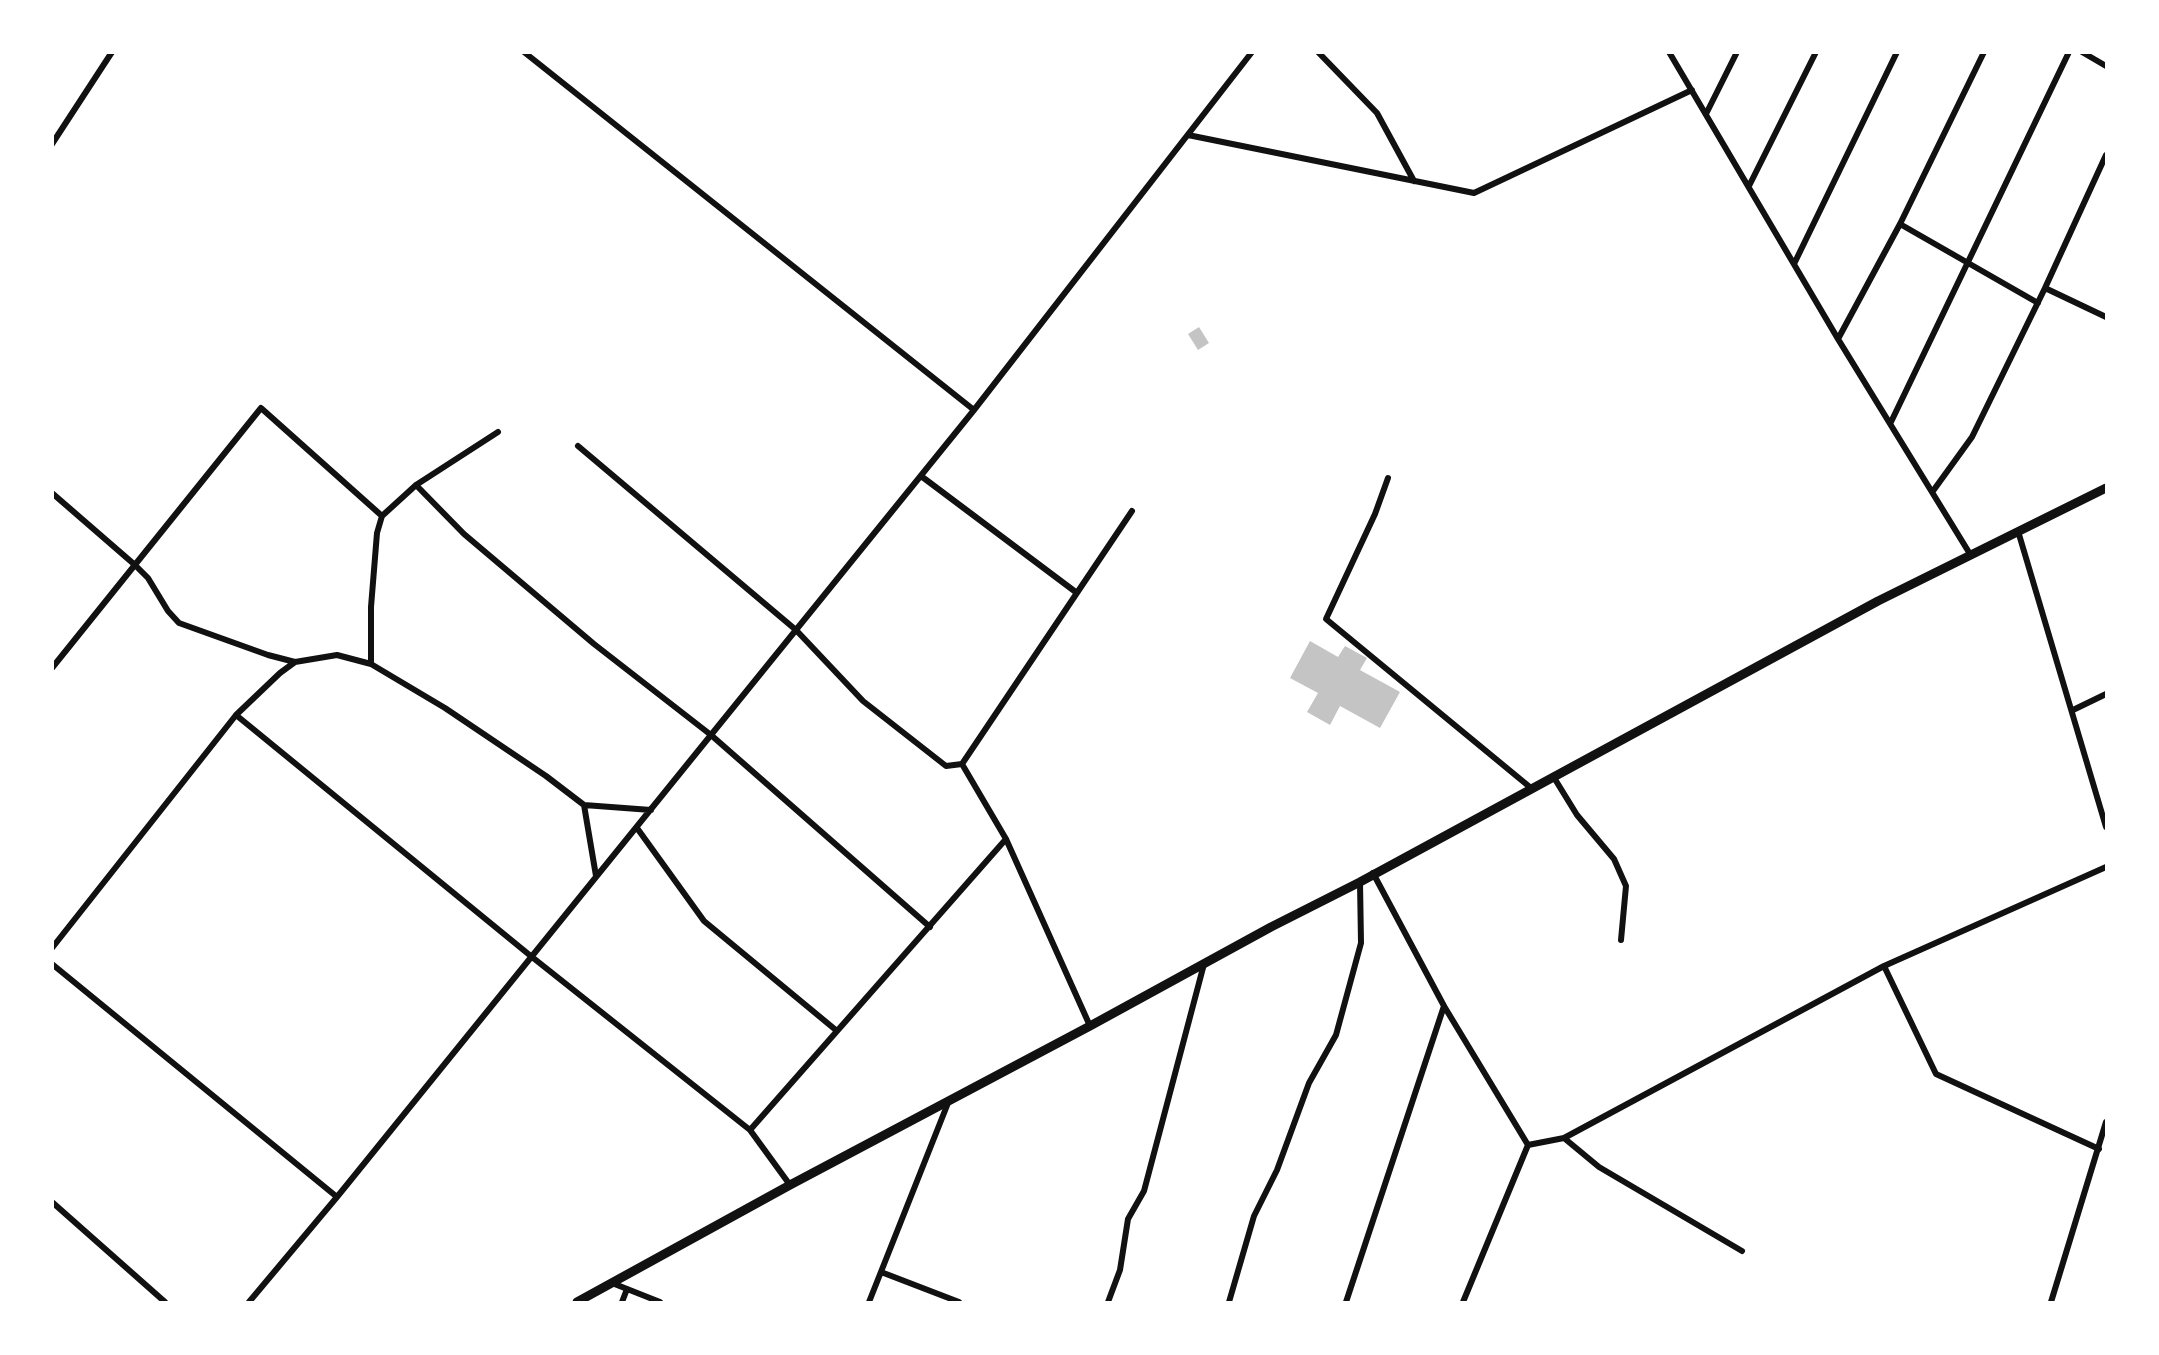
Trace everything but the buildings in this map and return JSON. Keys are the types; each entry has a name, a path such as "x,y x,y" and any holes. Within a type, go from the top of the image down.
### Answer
{"main road":[{"path":"577,1303 790,1185 1360,882 1553,776 1970,554 2106,488"}],"street":[{"path":"52,144 112,52"},
{"path":"524,52 974,410"},
{"path":"248,1303 337,1198 974,410 1252,52"},
{"path":"1318,52 1377,113 1414,181"},
{"path":"1669,52 1838,339 1970,554"},
{"path":"1706,114 1737,52"},
{"path":"1749,186 1816,52"},
{"path":"1794,264 1897,52"},
{"path":"1838,339 1900,224 1984,52"},
{"path":"1891,422 2069,52"},
{"path":"2082,52 2106,66"},
{"path":"1188,135 1474,193 1692,90"},
{"path":"1933,491 1972,437 2038,303 2106,155"},
{"path":"1900,224 2038,303"},
{"path":"2045,288 2106,317"},
{"path":"52,668 261,408 382,516"},
{"path":"371,664 372,595 377,533 382,516 416,485 498,432"},
{"path":"579,446 796,630 863,701 946,766 962,764 1132,510"},
{"path":"921,476 1077,593"},
{"path":"1388,478 1375,514 1326,619 1531,788"},
{"path":"416,485 484,551 594,644 711,735 930,927"},
{"path":"52,493 148,578 168,611 179,623 295,662 337,656 371,664 445,708 584,805 651,810"},
{"path":"2018,531 2106,827"},
{"path":"52,948 236,715 295,662"},
{"path":"2073,710 2106,694"},
{"path":"236,715 532,957 750,1129 790,1185"},
{"path":"962,764 1006,839 1090,1026"},
{"path":"1553,776 1577,815 1614,859 1626,886 1622,940"},
{"path":"584,805 596,876"},
{"path":"637,828 704,921 836,1031"},
{"path":"750,1129 1006,839"},
{"path":"1528,1145 1564,1138 1884,966 2106,868"},
{"path":"1373,873 1444,1006 1528,1145"},
{"path":"1229,1303 1254,1216 1277,1170 1309,1083 1335,1035 1361,943 1360,882"},
{"path":"52,964 337,1198"},
{"path":"1108,1303 1120,1270 1128,1219 1143,1191 1204,964"},
{"path":"1884,966 1937,1074 2099,1149"},
{"path":"1346,1303 1444,1006"},
{"path":"869,1303 948,1102"},
{"path":"2050,1303 2106,1122"},
{"path":"1564,1138 1599,1167 1742,1251"},
{"path":"1463,1303 1528,1145"},
{"path":"52,1202 165,1303"},
{"path":"881,1272 959,1303"},
{"path":"612,1283 660,1303"},
{"path":"622,1303 627,1289"}]}
